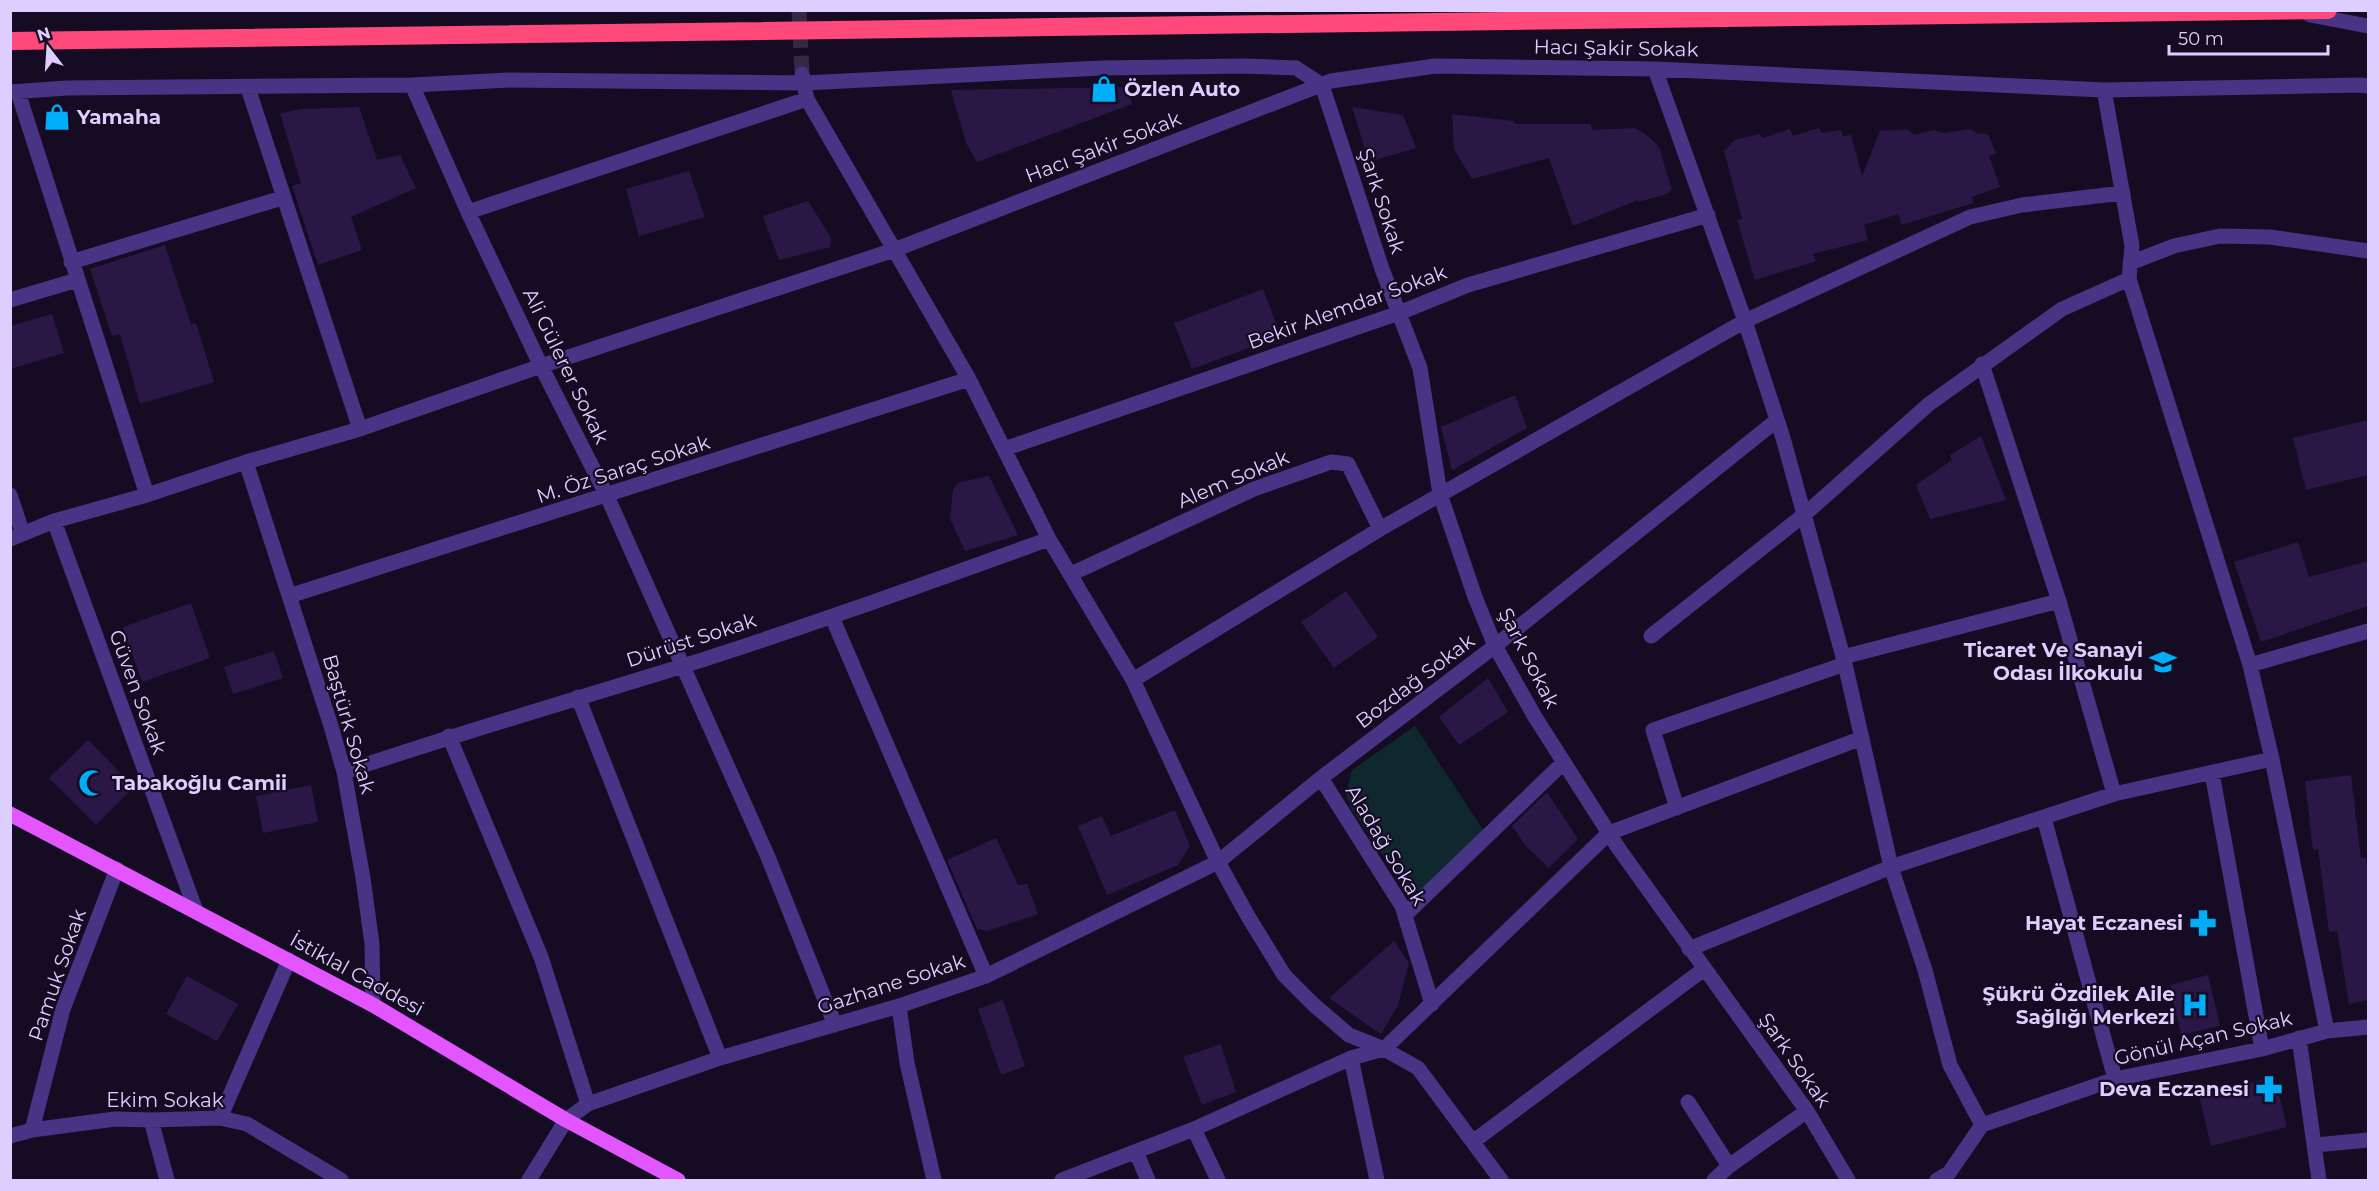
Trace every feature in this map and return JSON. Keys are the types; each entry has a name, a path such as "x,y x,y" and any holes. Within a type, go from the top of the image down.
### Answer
{"highway":[{"path":"10,41 2328,10"}],"main road":[{"name":"İstiklal Caddesi","path":"10,814 373,1005 566,1120 678,1180"}],"street":[{"path":"2286,11 2368,26"},
{"path":"147,495 14,92 67,88 412,86 509,80 803,79 1244,66 1296,68 1322,85"},
{"name":"Hacı Şakir Sokak","path":"17,537 54,521 147,495 246,462 360,429 542,366 894,250 1331,81 1435,66 1655,69 2104,90 2368,86"},
{"path":"1655,69 1745,321 1805,514 1844,660 1891,867 1925,970 1950,1065 1982,1125 1949,1173 1937,1180"},
{"path":"803,79 807,99 969,379 1049,539 1133,680 1218,862 1284,975 1349,1035 1384,1049 1418,1068 1501,1180"},
{"name":"Şark Sokak","path":"1322,85 1382,269 1419,368 1440,494 1475,597 1495,646 1609,833 1689,949 1807,1112 1848,1180"},
{"name":"Ali Gülerer Sokak","path":"412,86 468,212 608,496 768,857 835,1025"},
{"path":"248,88 282,198 360,429"},
{"path":"2104,90 2132,246 2130,271 2250,665 2272,759 2327,1031"},
{"path":"468,212 807,99"},
{"path":"1133,680 1380,529 1745,321 1970,217 2022,205 2123,193"},
{"path":"71,262 282,198"},
{"name":"Bekir Alemdar Sokak","path":"1004,449 1399,313 1468,285 1708,215"},
{"path":"1651,636 1805,514 1929,404 1982,364 2062,309 2174,246 2220,236 2270,237 2368,251"},
{"path":"10,300 77,280"},
{"path":"1982,364 2059,601 2114,794"},
{"name":"M. Öz Saraç Sokak","path":"289,597 969,379"},
{"name":"Bozdağ Sokak","path":"1218,862 1322,778 1495,646 1777,420"},
{"name":"Baştürk Sokak","path":"246,462 344,772 372,944 373,1005"},
{"name":"Alem Sokak","path":"1071,574 1254,489 1331,462 1348,464 1380,529"},
{"path":"10,495 17,537"},
{"name":"Güven Sokak","path":"54,521 196,911"},
{"name":"Dürüst Sokak","path":"344,772 449,736 683,666 832,617 1049,539"},
{"path":"1677,808 1653,730 1844,660 2059,601"},
{"path":"832,617 986,976"},
{"path":"2250,665 2368,631"},
{"path":"578,698 720,1058"},
{"path":"449,736 541,957 588,1104"},
{"path":"1062,1180 1194,1129 1351,1058 1384,1049 1609,833 1862,738"},
{"path":"1689,949 1891,867 2114,794 2272,759"},
{"path":"1405,915 1564,762"},
{"path":"2212,773 2262,1049"},
{"name":"Aladağ Sokak","path":"1322,778 1402,906 1432,1004"},
{"path":"2044,818 2115,1079"},
{"name":"Gazhane Sokak","path":"566,1120 588,1104 720,1058 899,1006 986,976 1218,862"},
{"name":"Pamuk Sokak","path":"32,1130 63,1010 117,869"},
{"path":"220,1118 289,960"},
{"path":"1474,1141 1704,969"},
{"path":"899,1006 907,1063 934,1180"},
{"name":"Gönül Açan Sokak","path":"1982,1125 2115,1079 2262,1049 2327,1031 2368,1027"},
{"path":"2299,1038 2319,1180"},
{"path":"1351,1058 1377,1180"},
{"path":"1688,1102 1729,1166"},
{"path":"1714,1180 1729,1166 1807,1112"},
{"name":"Ekim Sokak","path":"10,1136 32,1130 115,1119 220,1118 247,1125 341,1180"},
{"path":"151,1120 167,1180"},
{"path":"529,1180 566,1120"},
{"path":"1194,1129 1218,1180"},
{"path":"2314,1145 2368,1140"},
{"path":"1136,1152 1148,1180"}],"green space":[{"path":"1415,726 1484,831 1413,899 1350,807 1346,793 1352,770"}],"building":[{"path":"1128,87 1132,104 977,162 966,143 951,90"},
{"path":"359,107 377,160 400,155 416,188 351,217 362,250 318,265 292,186 301,183 280,113 301,109"},
{"path":"1352,107 1403,115 1416,148 1369,162"},
{"path":"1452,114 1514,121 1515,124 1590,124 1593,130 1635,128 1659,147 1672,190 1639,202 1638,200 1573,226 1549,158 1472,179 1454,149"},
{"path":"1819,128 1822,133 1841,130 1843,136 1851,135 1862,176 1880,131 1907,129 1914,135 1934,130 1943,133 1971,129 1978,134 1988,134 1996,153 1989,156 2000,187 1972,197 1973,203 1902,225 1898,214 1864,225 1868,240 1813,254 1816,261 1755,280 1737,220 1742,219 1724,151 1735,140 1759,134 1763,138 1790,129 1793,136"},
{"path":"689,171 705,217 639,236 626,189"},
{"path":"808,201 831,238 830,247 779,260 763,216"},
{"path":"165,245 191,324 196,323 214,382 140,404 120,334 112,336 90,269"},
{"path":"1263,289 1281,336 1192,369 1174,323"},
{"path":"52,314 64,353 10,369 10,326"},
{"path":"1515,395 1527,428 1452,470 1441,427"},
{"path":"2368,420 2368,475 2306,490 2293,438"},
{"path":"1981,436 2006,500 1930,519 1916,485 1952,460 1950,455"},
{"path":"989,476 1018,535 965,551 950,519 953,490 957,483"},
{"path":"2298,542 2309,577 2368,561 2368,606 2261,642 2234,562"},
{"path":"1346,591 1378,637 1334,668 1301,622"},
{"path":"191,603 210,658 142,682 123,627"},
{"path":"274,651 283,678 233,694 224,667"},
{"path":"1488,678 1508,712 1459,745 1439,717"},
{"name":"Tabakoğlu Camii","path":"88,740 134,787 96,825 49,778"},
{"path":"2351,775 2361,858 2366,858 2368,875 2368,1000 2349,1004 2337,931 2329,932 2318,849 2313,850 2305,781"},
{"path":"311,785 318,822 263,833 256,796"},
{"path":"1547,792 1578,839 1549,868 1525,845 1512,826"},
{"path":"1175,810 1190,846 1178,865 1107,895 1078,826 1102,816 1111,836"},
{"path":"996,838 1018,885 1027,884 1038,914 987,931 977,929 947,860"},
{"path":"1394,941 1409,963 1398,1005 1381,1034 1329,998"},
{"name":"Şükrü Özdilek Aile Sağlığı Merkezi","path":"2208,975 2220,1026 2181,1035 2170,985"},
{"path":"187,976 238,1004 217,1041 166,1014"},
{"path":"1003,1000 1025,1066 1001,1075 978,1009"},
{"path":"1221,1044 1236,1092 1202,1105 1183,1057"},
{"path":"2275,1077 2287,1127 2211,1146 2199,1095"}],"tunnel":[{"path":"799,10 802,74"}],"place":[{"name":"Özlen Auto","path":"1104,89"},
{"name":"Yamaha","path":"57,117"},
{"name":"Ticaret Ve Sanayi Odası İlkokulu","path":"2163,662"},
{"name":"Tabakoğlu Camii","path":"92,783"},
{"name":"Hayat Eczanesi","path":"2203,923"},
{"name":"Şükrü Özdilek Aile Sağlığı Merkezi","path":"2195,1005"},
{"name":"Deva Eczanesi","path":"2269,1089"}]}
